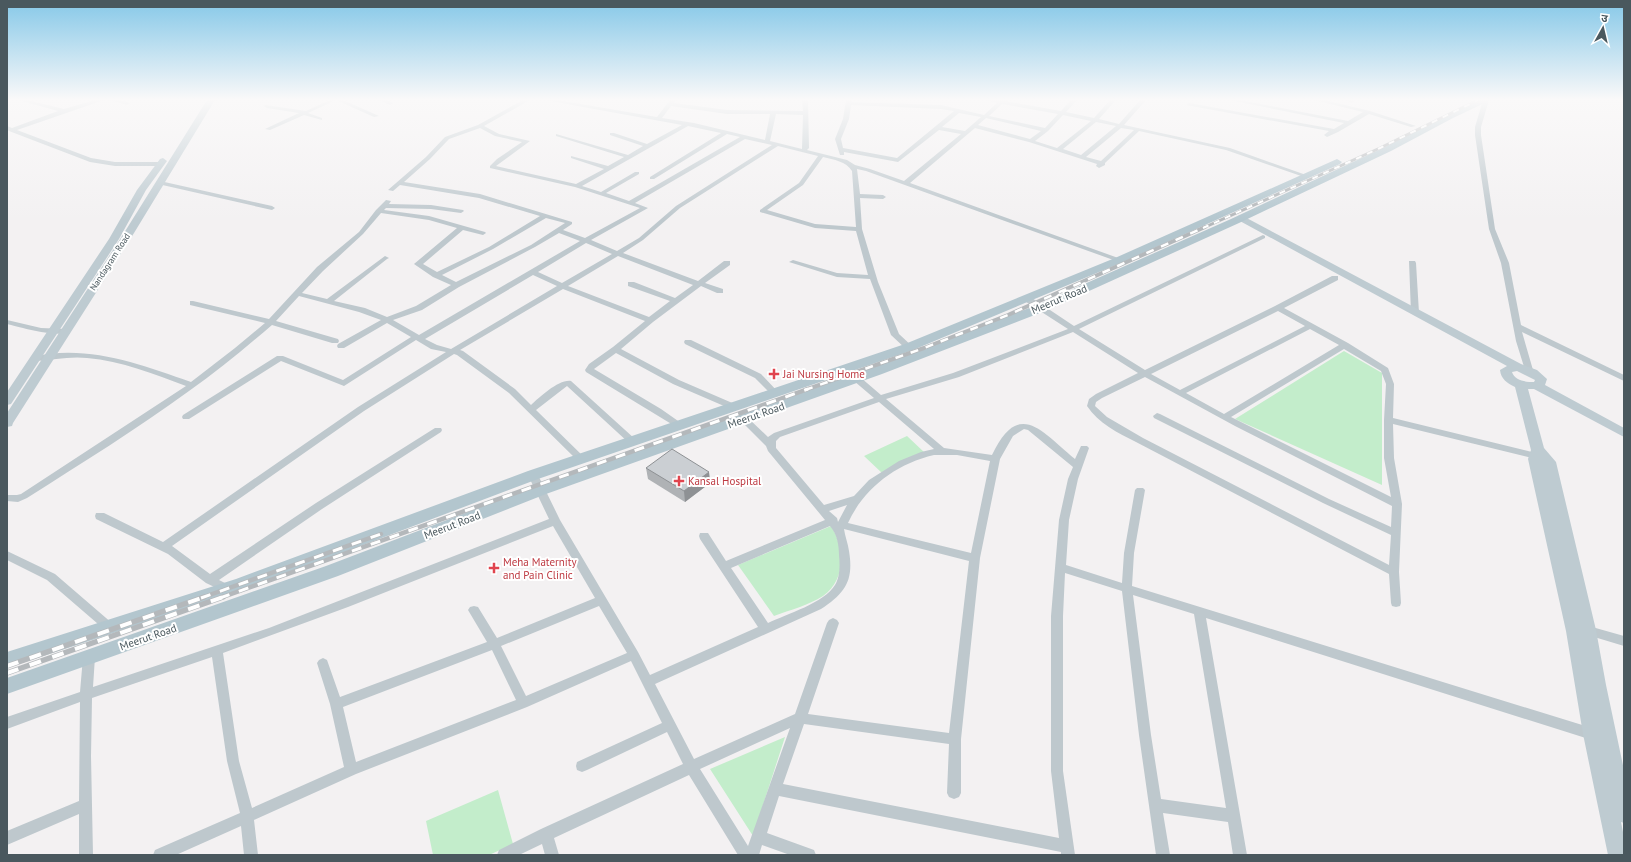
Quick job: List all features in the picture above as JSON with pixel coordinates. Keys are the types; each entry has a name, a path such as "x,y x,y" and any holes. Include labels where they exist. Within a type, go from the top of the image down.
{"main road":[{"name":"Meerut Road","path":"7,686 332,571 541,490 857,379 1041,308 1231,216 1306,176 1385,140"},
{"name":"Meerut Road","path":"7,660 238,585 390,530 533,475 909,347 1119,260 1231,216 1403,140"}],"street":[{"path":"38,140 90,160 115,164 161,164"},
{"path":"391,190 445,140"},
{"path":"186,417 280,358 344,383 418,338 645,208 577,186 492,167 499,160 527,141 523,140"},
{"path":"575,140 629,157"},
{"path":"631,140 648,146"},
{"path":"577,186 658,140"},
{"path":"652,178 713,140"},
{"path":"630,203 739,140"},
{"path":"754,140 845,161 854,167 868,170 1119,260"},
{"path":"803,151 806,148 806,140"},
{"path":"838,140 845,161"},
{"path":"840,149 898,160 923,140"},
{"path":"904,184 959,140"},
{"path":"1058,150 1070,140"},
{"path":"1083,156 1103,140"},
{"path":"1031,141 1083,156 1101,165 1126,140"},
{"path":"1186,140 1228,149 1306,176"},
{"path":"1479,140 1492,229 1505,263 1518,327 1517,369"},
{"name":"Nandagram Road","path":"7,401 129,213 142,190 161,164 181,141"},
{"name":"Nandagram Road","path":"7,423 160,183 181,141"},
{"path":"163,547 362,409 453,351 640,239 678,207 776,145"},
{"path":"822,155 801,184 762,211 815,226 858,229"},
{"path":"573,157 608,168"},
{"path":"854,167 858,229 872,277 895,335 909,347"},
{"path":"601,194 636,173"},
{"path":"160,183 272,208"},
{"path":"342,346 387,320 419,308 456,285 533,246 570,223 480,196 399,183"},
{"path":"857,196 883,197"},
{"path":"383,206 431,207 461,212"},
{"path":"383,206 483,233"},
{"path":"7,498 18,499 24,496 105,444 191,385 238,350 271,322 320,269 361,233 383,206"},
{"path":"129,213 142,211"},
{"path":"436,275 491,248 545,216"},
{"path":"1231,216 1335,278 1517,369"},
{"path":"456,285 418,264 462,227"},
{"path":"557,230 720,291"},
{"path":"1259,233 1415,313 1517,369 1624,433"},
{"path":"770,444 771,440 777,435 853,407 956,375 1072,330 1259,233"},
{"path":"329,301 385,258"},
{"path":"794,262 837,275 872,277"},
{"path":"678,425 658,411 589,370 650,320 727,263"},
{"path":"1412,263 1415,313"},
{"path":"533,272 562,286 650,320"},
{"path":"1335,278 1278,308 1099,396 1092,401 1091,406 1093,411 1148,444 1258,504 1394,572"},
{"path":"631,284 676,301"},
{"path":"298,294 362,310 387,320 434,347 460,353 506,387 531,409 581,459"},
{"path":"1026,298 1072,330 1144,373 1225,418 1397,504"},
{"path":"193,303 271,322 334,341"},
{"path":"1278,308 1345,345 1385,370 1390,384 1388,420 1389,458 1397,504 1394,572 1396,603"},
{"path":"7,322 53,331 66,331"},
{"path":"1180,393 1311,326"},
{"path":"1518,327 1624,378"},
{"path":"688,342 758,376 775,392"},
{"path":"1225,418 1345,345"},
{"path":"616,349 620,353 676,382 734,406"},
{"path":"35,359 72,354 92,356 133,365 191,385"},
{"path":"1517,369 1506,376 1520,384 1539,383 1624,424"},
{"path":"857,379 943,452"},
{"path":"531,409 562,385 568,383 632,441"},
{"path":"1520,384 1540,455 1580,629 1597,685 1620,783 1624,814"},
{"path":"1157,416 1326,501 1396,533"},
{"path":"648,681 817,606 838,589 844,573 843,541 838,525 823,510 771,449 770,444 744,419"},
{"path":"1388,420 1540,455"},
{"path":"954,793 955,739 975,558 994,459 1002,444 1011,433 1024,426 1031,428 1078,466"},
{"path":"210,580 319,506 438,430"},
{"path":"776,789 1067,851 1057,771 1057,616 1064,520 1084,448"},
{"path":"838,525 857,498 874,479 897,466 922,455 943,452 994,459"},
{"path":"533,475 555,521 634,654 691,767 746,855"},
{"path":"1140,490 1129,553 1127,588 1155,805 1163,855"},
{"path":"823,510 857,498"},
{"path":"100,516 172,551 210,580 225,588"},
{"path":"7,723 85,694 274,630 555,521"},
{"path":"724,566 838,525 975,558"},
{"path":"704,536 766,629"},
{"path":"7,555 52,577 109,627"},
{"path":"1061,568 1446,690 1592,734"},
{"path":"336,704 494,644 602,600"},
{"path":"474,610 494,644 523,703"},
{"path":"1200,611 1240,855"},
{"path":"752,855 833,623"},
{"path":"1580,629 1624,641"},
{"path":"1580,629 1592,734 1618,855"},
{"path":"217,650 233,761 247,815 251,855"},
{"path":"160,855 351,770 523,703 634,654"},
{"path":"86,855 85,694 89,657"},
{"path":"323,663 336,704 351,770"},
{"path":"504,855 546,834 800,718 955,739"},
{"path":"582,766 670,725"},
{"path":"1601,773 1620,783"},
{"path":"7,838 85,805"},
{"path":"1155,805 1233,816"},
{"path":"546,834 552,855"},
{"path":"759,837 809,855"}],"green space":[{"path":"1344,351 1382,373 1382,485 1235,419"},
{"path":"907,436 925,453 882,473 864,456"},
{"path":"831,526 839,544 841,563 836,581 831,589 823,596 806,605 774,616 738,565"},
{"path":"785,737 753,836 710,769"},
{"path":"498,790 513,844 489,855 433,855 426,821"}],"building":[{"path":"672,449 709,472 684,491 646,468"}],"railway":[{"path":"1203,228 1396,140"},
{"path":"805,390 924,348 1008,315 1205,227"},
{"path":"220,598 808,389"},
{"path":"201,598 381,534"},
{"path":"7,666 204,597"},
{"path":"7,673 223,597"}],"place":[{"name":"Jai Nursing Home","path":"774,374"},
{"name":"Kansal Hospital","path":"679,481"},
{"name":"Meha Maternity and Pain Clinic","path":"494,568"}]}
